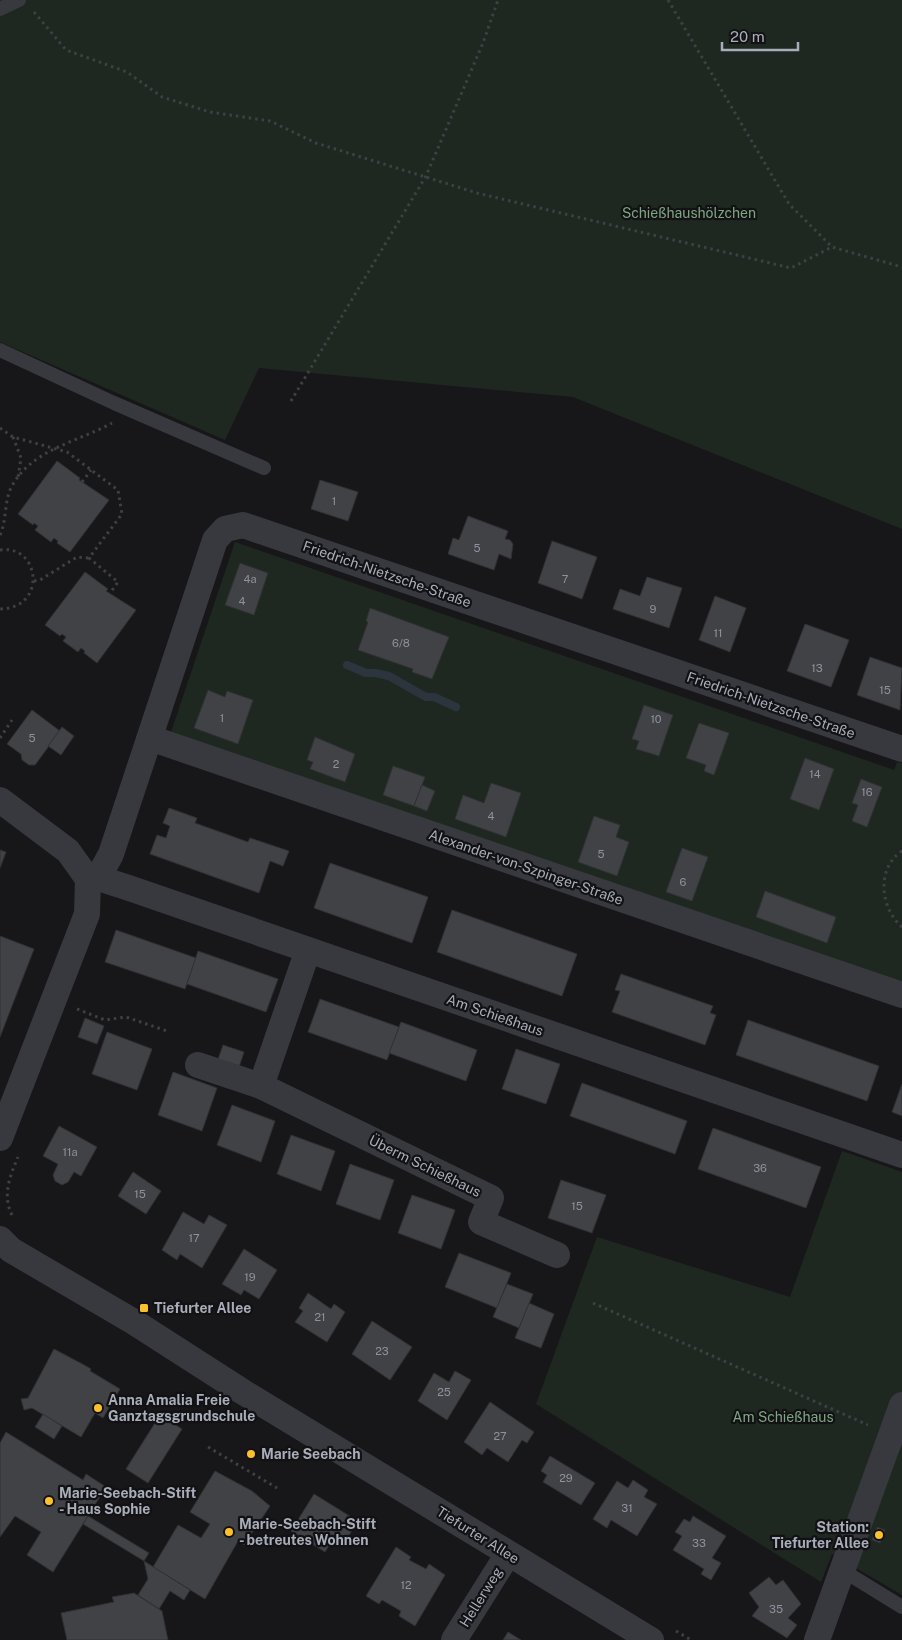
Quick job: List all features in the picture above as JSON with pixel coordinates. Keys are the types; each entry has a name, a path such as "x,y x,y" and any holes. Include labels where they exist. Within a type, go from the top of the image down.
{"street":[{"name":"Friedrich-Nietzsche-Straße","path":"93,878 111,854 215,540 225,529 243,525 902,750"},
{"name":"Alexander-von-Szpinger-Straße","path":"150,738 902,995"},
{"path":"0,800 68,851 93,878 87,914 52,1001 9,1146"},
{"name":"Am Schießhaus","path":"93,878 308,950 902,1155"},
{"path":"261,1086 308,950"},
{"name":"Überm Schießhaus","path":"198,1065 261,1086 491,1198 481,1222 557,1255"},
{"name":"Tiefurter Allee","path":"7,1229 11,1250 134,1322 508,1554 662,1635"},
{"path":"817,1640 902,1405"},
{"name":"Hellerweg","path":"454,1640 508,1554"}],"lane":[{"path":"0,9 24,4"},
{"path":"0,350 126,408 264,468"},
{"path":"842,1570 902,1607"}],"path":[{"path":"291,401 426,176 483,43 498,0"},
{"path":"668,0 789,204 832,247 902,267"},
{"path":"24,4 66,50 127,72 162,97 210,112 270,121 316,143 477,193 791,268 832,247"},
{"path":"0,535 11,487 18,478 38,458 52,449 89,436 113,422 126,408"},
{"path":"0,428 13,437 67,452 118,490 122,514 89,558"},
{"path":"13,437 21,458 18,478"},
{"path":"82,482 91,470"},
{"path":"0,550 14,551 22,556 33,572 34,581 32,591 19,606 0,609"},
{"path":"34,581 40,580 77,557 89,558 118,582 110,593"},
{"path":"0,738 12,720"},
{"path":"902,851 894,857 886,868 884,879 884,894 888,906 894,920 902,927"},
{"path":"52,1001 106,1020 126,1017 167,1031"},
{"path":"7,1229 9,1146"},
{"path":"593,1303 891,1436"},
{"path":"208,1447 277,1488"},
{"path":"662,1635 691,1640"}],"green space":[{"name":"Schießhaushölzchen","path":"0,0 902,0 902,529 573,397 259,368 225,440 0,342"},
{"path":"235,542 894,770 897,762 902,763 902,986 171,732"},
{"name":"Am Schießhaus","path":"842,1151 902,1172 902,1595 832,1554 821,1582 536,1404 597,1237 790,1297"}],"building":[{"path":"57,461 80,478 79,480 109,500 70,552 57,543 58,541 54,538 51,542 35,530 38,526 34,523 33,525 18,514"},
{"path":"320,480 358,492 348,521 311,509"},
{"path":"468,516 508,531 505,539 510,540 513,544 511,559 499,554 494,570 448,554 453,538 459,540"},
{"path":"552,541 597,557 582,599 538,583"},
{"path":"240,563 268,573 254,615 225,605"},
{"path":"85,572 108,589 106,591 136,610 97,663 84,653 85,651 81,648 78,652 63,641 66,637 62,634 60,636 45,625"},
{"path":"647,577 682,588 669,628 613,609 620,589 640,596"},
{"path":"715,596 746,608 730,652 699,640"},
{"path":"370,608 449,637 432,679 412,672 413,669 358,650 368,622 366,621"},
{"path":"805,624 849,640 831,687 787,671"},
{"path":"870,657 902,668 900,710 857,695"},
{"path":"208,690 225,697 227,691 253,700 238,744 194,728"},
{"path":"644,705 673,715 659,756 636,749 639,741 632,739"},
{"path":"32,710 60,731 35,765 29,765 22,760 21,754 7,744"},
{"path":"699,723 729,733 714,775 704,771 706,765 686,758"},
{"path":"62,727 74,736 61,755 48,746"},
{"path":"315,737 355,754 345,782 310,769 313,762 307,760"},
{"path":"805,758 834,769 819,810 790,799"},
{"path":"393,766 425,777 414,806 383,795"},
{"path":"861,779 882,787 867,827 852,821 858,805 852,803"},
{"path":"491,783 521,793 506,837 455,819 463,795 484,803"},
{"path":"422,785 435,791 427,811 414,806"},
{"path":"169,808 197,818 195,823 248,842 250,838 289,851 283,866 270,861 259,893 150,854 157,835 166,838 170,826 163,823"},
{"path":"594,816 620,825 616,837 629,842 617,876 578,862"},
{"path":"682,848 708,857 692,901 666,892"},
{"path":"0,850 6,852 0,868"},
{"path":"330,863 428,897 412,943 314,908"},
{"path":"765,891 836,917 827,943 756,917"},
{"path":"452,910 577,954 562,996 437,952"},
{"path":"116,930 196,958 185,989 105,962"},
{"path":"0,936 34,949 0,1037"},
{"path":"198,951 278,979 266,1012 187,984"},
{"path":"621,974 713,1006 710,1013 716,1015 705,1045 612,1012 620,991 615,990"},
{"path":"320,999 399,1027 387,1060 308,1032"},
{"path":"85,1018 104,1026 97,1044 78,1037"},
{"path":"748,1020 879,1066 867,1101 736,1055"},
{"path":"401,1022 477,1050 466,1081 389,1053"},
{"path":"107,1032 152,1049 137,1090 92,1074"},
{"path":"223,1045 244,1052 237,1073 216,1065"},
{"path":"516,1049 560,1064 546,1104 502,1089"},
{"path":"173,1072 217,1088 202,1131 158,1115"},
{"path":"582,1083 687,1121 675,1154 570,1116"},
{"path":"902,1084 902,1116 892,1112"},
{"path":"232,1105 275,1121 261,1162 217,1145"},
{"path":"59,1126 97,1147 81,1176 74,1172 68,1182 62,1185 55,1181 53,1175 58,1164 43,1156"},
{"path":"713,1128 821,1167 806,1208 698,1169"},
{"path":"291,1135 335,1151 321,1191 277,1174"},
{"path":"350,1164 394,1180 380,1220 336,1204"},
{"path":"133,1172 161,1191 146,1214 118,1196"},
{"path":"561,1180 606,1195 592,1233 548,1218"},
{"path":"412,1195 455,1210 441,1249 398,1233"},
{"path":"183,1212 204,1224 209,1215 227,1225 202,1268 180,1254 177,1260 162,1250"},
{"path":"244,1249 277,1270 259,1299 244,1290 241,1295 222,1284"},
{"path":"459,1253 511,1273 497,1308 445,1287"},
{"path":"507,1284 533,1294 519,1328 493,1317"},
{"path":"308,1293 331,1309 334,1304 345,1312 327,1342 295,1322 303,1311 299,1308"},
{"path":"529,1303 554,1314 541,1348 515,1338"},
{"path":"372,1321 412,1347 390,1380 352,1354"},
{"path":"54,1349 91,1369 90,1371 120,1389 103,1418 95,1413 81,1437 32,1408 24,1410 21,1399 28,1398"},
{"path":"455,1371 471,1380 447,1420 418,1401 434,1373 449,1382"},
{"path":"490,1402 534,1432 527,1443 522,1440 508,1462 487,1448 482,1455 464,1442"},
{"path":"43,1414 62,1426 54,1439 35,1427"},
{"path":"160,1415 182,1429 148,1483 126,1469"},
{"name":"Marie-Seebach-Stift - Haus Sophie","path":"6,1432 83,1480 86,1474 106,1487 53,1572 27,1555 41,1532 15,1516 0,1537 0,1443"},
{"path":"550,1456 595,1483 581,1505 543,1482 547,1475 541,1471"},
{"name":"Marie-Seebach-Stift - betreutes Wohnen","path":"215,1471 252,1491 270,1506 244,1545 238,1541 205,1599 153,1567 178,1525 201,1538 210,1524 190,1512"},
{"path":"633,1480 648,1490 644,1497 657,1504 637,1536 611,1520 607,1528 593,1519 617,1481 628,1488"},
{"path":"314,1494 348,1515 325,1552 291,1531"},
{"path":"348,1515 358,1521 346,1540 336,1534"},
{"path":"88,1516 149,1553 144,1561 83,1524"},
{"path":"693,1516 726,1536 712,1558 721,1563 711,1580 701,1574 704,1569 673,1550 682,1536 675,1532 684,1519 690,1522"},
{"name":"Station: Tiefurter Allee","path":"877,1527 885,1530 880,1543 872,1540"},
{"path":"396,1547 411,1557 409,1560 426,1569 429,1564 445,1575 415,1626 399,1616 401,1611 382,1600 379,1604 366,1596"},
{"path":"144,1561 190,1590 184,1600 170,1591 159,1609 138,1595 148,1579"},
{"path":"769,1577 776,1585 783,1580 801,1604 788,1618 797,1625 787,1638 752,1616 759,1607 749,1593"},
{"path":"134,1593 162,1611 168,1640 67,1640 61,1613 114,1602 112,1597"},
{"path":"508,1632 521,1640 503,1640"}],"waterway":[{"path":"347,665 366,673 389,676 426,697 434,697 456,707"}],"place":[{"name":"Tiefurter Allee","path":"144,1308"},
{"name":"Anna Amalia Freie Ganztagsgrundschule","path":"98,1408"},
{"name":"Marie Seebach","path":"251,1454"},
{"name":"Marie-Seebach-Stift - Haus Sophie","path":"49,1501"},
{"name":"Marie-Seebach-Stift - betreutes Wohnen","path":"229,1532"},
{"name":"Station: Tiefurter Allee","path":"879,1535"}]}
